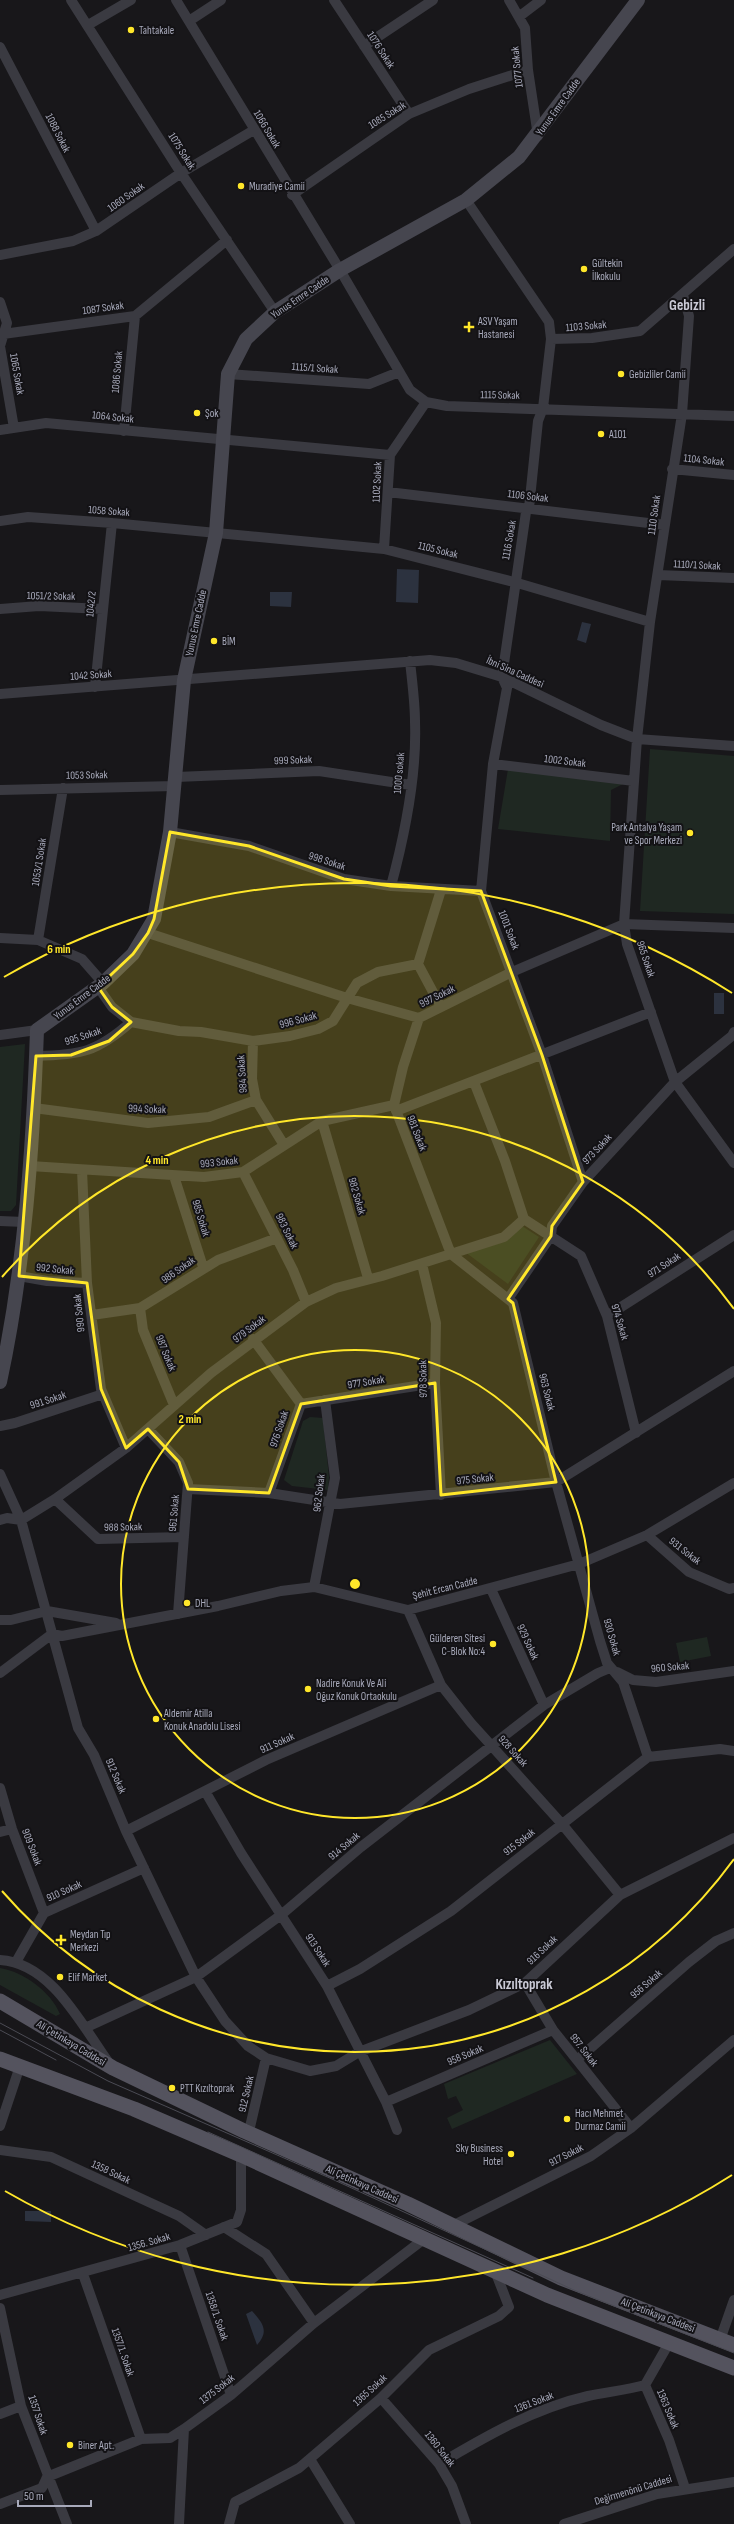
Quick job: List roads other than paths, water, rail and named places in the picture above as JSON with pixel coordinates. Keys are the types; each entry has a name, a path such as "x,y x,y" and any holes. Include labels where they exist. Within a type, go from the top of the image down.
{"main road":[{"name":"Ali Çetinkaya Caddesi","path":"0,2001 113,2068 244,2131 452,2226 561,2278 727,2342"},
{"path":"2,2060 134,2109 241,2155 547,2295 734,2368"}],"street":[{"name":"1075 Sokak","path":"71,0 182,173 275,312"},
{"path":"88,26 131,0"},
{"name":"1066 Sokak","path":"176,0 292,195 340,270"},
{"path":"189,21 221,0"},
{"name":"1076 Sokak","path":"334,0 408,114"},
{"path":"364,46 433,0"},
{"name":"1077 Sokak","path":"509,0 520,16 525,28 528,70 538,136"},
{"path":"520,16 541,0"},
{"name":"Yunus Emre Cadde","path":"37,1030 101,985 133,954 148,933 154,918 170,832 184,680 216,533 228,374 246,339 275,312 340,270 466,200 520,157 538,136 638,0"},
{"name":"1088 Sokak","path":"0,47 96,231"},
{"name":"1085 Sokak","path":"292,195 408,114 469,89 528,70"},
{"name":"1060 Sokak","path":"0,255 73,241 96,231 182,173 254,130"},
{"name":"1103 Sokak","path":"466,200 549,322 551,339 592,338 640,331 734,249"},
{"name":"1087 Sokak","path":"3,334 134,316 227,240"},
{"name":"1115 Sokak","path":"340,270 410,390 426,402 447,406 543,408 734,416"},
{"name":"1110 Sokak","path":"637,739 650,622 658,575 672,469 682,414 689,316 683,294"},
{"name":"1065 Sokak","path":"0,302 7,323 0,346 14,428"},
{"name":"1086 Sokak","path":"124,431 134,316"},
{"name":"1116 Sokak","path":"502,677 514,582 526,512 529,508 538,421 543,408 551,339"},
{"name":"1115/1 Sokak","path":"228,374 369,384 399,372"},
{"name":"1102 Sokak","path":"384,549 390,455 426,402"},
{"name":"1064 Sokak","path":"0,430 46,423 223,439"},
{"path":"223,439 390,455"},
{"name":"1104 Sokak","path":"672,469 734,475"},
{"name":"1106 Sokak","path":"388,492 664,525"},
{"name":"1058 Sokak","path":"0,521 28,517 216,533"},
{"name":"1042/2","path":"95,687 112,523"},
{"name":"1105 Sokak","path":"216,533 384,549 514,582 650,622"},
{"name":"1110/1 Sokak","path":"658,575 734,578"},
{"name":"1051/2 Sokak","path":"0,609 39,606 103,609"},
{"name":"İbni Sina Caddesi","path":"184,680 410,661 430,660 456,663 502,677 601,725 637,739 734,746"},
{"name":"1000 sokak","path":"391,886 403,839 411,785 415,723 410,661"},
{"name":"1001 Sokak","path":"502,677 507,688 493,764 481,891 542,1055 583,1182"},
{"name":"1042 Sokak","path":"0,694 184,680"},
{"name":"965 Sokak","path":"637,739 624,924 627,944 675,1082 734,1163"},
{"name":"1002 Sokak","path":"493,764 634,781"},
{"name":"999 Sokak","path":"175,782 319,771 411,785"},
{"name":"1053 Sokak","path":"0,790 175,782"},
{"name":"1053/1 Sokak","path":"38,940 63,788"},
{"name":"998 Sokak","path":"170,832 249,846 344,879 391,886 441,890 481,891"},
{"path":"441,890 418,964 441,1007"},
{"name":"997 Sokak","path":"148,933 347,998 419,1018 512,972 624,924 734,928"},
{"path":"0,938 38,940"},
{"name":"996 Sokak","path":"38,940 82,959 101,985 112,1007 131,1022 179,1031 201,1032 253,1041 290,1036 318,1029 333,1021 357,983 378,972 418,964"},
{"name":"993 Sokak","path":"30,1166 204,1178 243,1172 259,1164 284,1145 322,1121 395,1108 474,1082 651,1012"},
{"name":"981 Sokak","path":"419,1018 403,1067 395,1108 450,1254"},
{"name":"995 Sokak","path":"36,1056 71,1055 109,1041 131,1022"},
{"path":"0,1035 37,1030 30,1166 19,1276 0,1382"},
{"name":"973 Sokak","path":"508,1299 551,1236 552,1226 583,1182 675,1082 733,1034"},
{"name":"984 Sokak","path":"253,1041 252,1079 256,1100 284,1145"},
{"path":"474,1082 505,1161 524,1219"},
{"name":"994 Sokak","path":"34,1108 148,1123 209,1117 256,1100"},
{"name":"982 Sokak","path":"322,1121 368,1278"},
{"name":"990 Sokak","path":"82,1170 92,1328 103,1394 126,1448"},
{"name":"983 Sokak","path":"243,1172 277,1238 306,1302"},
{"name":"985 Sokak","path":"174,1176 203,1267"},
{"name":"974 Sokak","path":"524,1219 581,1256 607,1316 636,1433"},
{"name":"979 Sokak","path":"21,1520 55,1499 126,1448 174,1405 254,1339 306,1302 336,1288 422,1264 504,1237 524,1219"},
{"path":"0,1221 24,1222"},
{"name":"971 Sokak","path":"607,1316 734,1234"},
{"name":"986 Sokak","path":"92,1315 140,1308 169,1292 203,1267 277,1238"},
{"name":"963 Sokak","path":"450,1254 513,1303 556,1482 579,1564"},
{"name":"978 Sokak","path":"422,1264 436,1323 435,1383 441,1495"},
{"name":"992 Sokak","path":"19,1276 47,1281 88,1283"},
{"name":"987 Sokak","path":"140,1308 143,1330 174,1405"},
{"name":"976 Sokak","path":"254,1339 301,1404 269,1493"},
{"name":"975 Sokak","path":"188,1489 269,1493 331,1503 441,1495 556,1482 734,1371"},
{"name":"977 Sokak","path":"301,1404 435,1383"},
{"name":"991 Sokak","path":"0,1426 15,1423 103,1394"},
{"name":"962 Sokak","path":"314,1587 335,1478 325,1400"},
{"name":"961 Sokak","path":"148,1429 179,1462 188,1489 178,1614"},
{"name":"912 Sokak","path":"0,1474 21,1520 78,1728 94,1755 126,1831 196,1977 225,2021 248,2046 266,2058 285,2065"},
{"name":"Şehit Ercan Cadde","path":"52,1634 62,1636 178,1614 281,1591 314,1587 408,1610 491,1589 579,1564 647,1535 734,1483"},
{"name":"988 Sokak","path":"55,1499 98,1539 184,1537"},
{"path":"0,1520 7,1518 21,1520"},
{"name":"931 Sokak","path":"647,1535 689,1572 729,1588 734,1588"},
{"name":"930 Sokak","path":"579,1564 607,1663 623,1682 648,1757"},
{"name":"929 Sokak","path":"491,1589 544,1705"},
{"name":"928 Sokak","path":"408,1610 441,1685 562,1824 620,1895"},
{"name":"Şehit Ercan Cadde","path":"0,1620 11,1620 47,1611 122,1624"},
{"path":"0,1673 52,1634"},
{"name":"960 Sokak","path":"610,1668 633,1680 656,1682 734,1671"},
{"name":"914 Sokak","path":"85,2028 196,1977 281,1915 361,1847 544,1705 598,1673 610,1668"},
{"name":"911 Sokak","path":"126,1831 266,1760 441,1685"},
{"path":"648,1757 720,1748 734,1751"},
{"name":"915 Sokak","path":"327,1986 360,1969 451,1911 648,1757"},
{"name":"909 Sokak","path":"0,1788 12,1830 44,1913"},
{"name":"913 Sokak","path":"205,1791 281,1915 327,1986 359,2052 386,2102 396,2130"},
{"path":"0,1832 12,1830"},
{"name":"916 Sokak","path":"285,2065 310,2071 336,2066 359,2052 469,2010 525,1983 620,1895 734,1838"},
{"name":"910 Sokak","path":"16,1962 44,1913 144,1868"},
{"name":"956 Sokak","path":"577,2060 689,1962 716,1941 734,1933"},
{"path":"0,1960 16,1962 50,1985 85,2028 113,2068"},
{"name":"957. Sokak","path":"525,1983 553,2030 630,2128"},
{"name":"958 Sokak","path":"386,2102 553,2030"},
{"name":"917 Sokak","path":"452,2226 591,2156 630,2128 734,2040"},
{"name":"912 Sokak","path":"244,2131 250,2127 266,2058"},
{"path":"0,2126 20,2066"},
{"name":"1358 Sokak","path":"0,2150 52,2157 179,2216 206,2235"},
{"name":"1356. Sokak","path":"0,2295 83,2274 180,2245 237,2222 241,2210 241,2155"},
{"path":"224,2227 266,2254 314,2323"},
{"name":"1375 Sokak","path":"0,2504 42,2488 47,2477 141,2439 170,2438 231,2395 314,2323 424,2239"},
{"name":"1358/1. Sokak","path":"180,2245 231,2395"},
{"name":"1365 Sokak","path":"230,2524 235,2502 299,2468 381,2398 429,2350 499,2316 508,2307 495,2270"},
{"name":"1357/1. Sokak","path":"83,2274 141,2439"},
{"path":"727,2342 734,2300"},
{"name":"1357 Sokak","path":"0,2308 21,2406 47,2477 67,2524"},
{"name":"1363 Sokak","path":"669,2343 645,2385 669,2440 685,2488"},
{"name":"1361 Sokak","path":"439,2464 490,2433 549,2408 588,2396 645,2385"},
{"name":"1360 Sokak","path":"381,2398 439,2464 452,2486 466,2524"},
{"path":"0,2414 21,2406"},
{"path":"179,2524 184,2429"},
{"path":"310,2459 350,2524"},
{"name":"Değirmenönü Caddesi","path":"564,2524 657,2494 685,2488 734,2482"}],"water":[{"path":"397,569 419,570 418,603 396,602"},
{"path":"270,592 292,592 291,607 270,606"},
{"path":"582,622 591,624 586,643 577,640"},
{"path":"714,993 724,993 724,1014 714,1014"},
{"path":"25,2211 51,2211 51,2222 25,2221"},
{"path":"252,2311 259,2319 264,2331 261,2340 257,2345 246,2314"}],"tram line":[{"path":"0,2023 108,2081 332,2179 576,2291 734,2353"},
{"path":"0,2030 56,2060"},
{"path":"208,2132 533,2278"}],"place":[{"name":"Tahtakale","path":"131,30"},
{"name":"Muradiye Camii","path":"241,186"},
{"name":"Gültekin İlkokulu","path":"584,269"},
{"name":"ASV Yaşam Hastanesi","path":"469,327"},
{"name":"Gebizliler Camii","path":"621,374"},
{"name":"Şok","path":"197,413"},
{"name":"A101","path":"601,434"},
{"name":"BİM","path":"214,641"},
{"name":"Park Antalya Yaşam ve Spor Merkezi","path":"690,833"},
{"name":"DHL","path":"187,1603"},
{"name":"Gülderen Sitesi C-Blok No:4","path":"493,1644"},
{"name":"Nadire Konuk Ve Ali Oğuz Konuk Ortaokulu","path":"308,1689"},
{"name":"Aldemir Atilla Konuk Anadolu Lisesi","path":"156,1719"},
{"name":"Meydan Tıp Merkezi","path":"61,1940"},
{"name":"Elif Market","path":"60,1977"},
{"name":"PTT Kızıltoprak","path":"172,2088"},
{"name":"Hacı Mehmet Durmaz Camii","path":"567,2119"},
{"name":"Sky Business Hotel","path":"511,2154"},
{"name":"Biner Apt.","path":"70,2445"}],"district":[{"name":"Gebizli","path":"687,305"},
{"name":"Kızıltoprak","path":"524,1984"}]}
